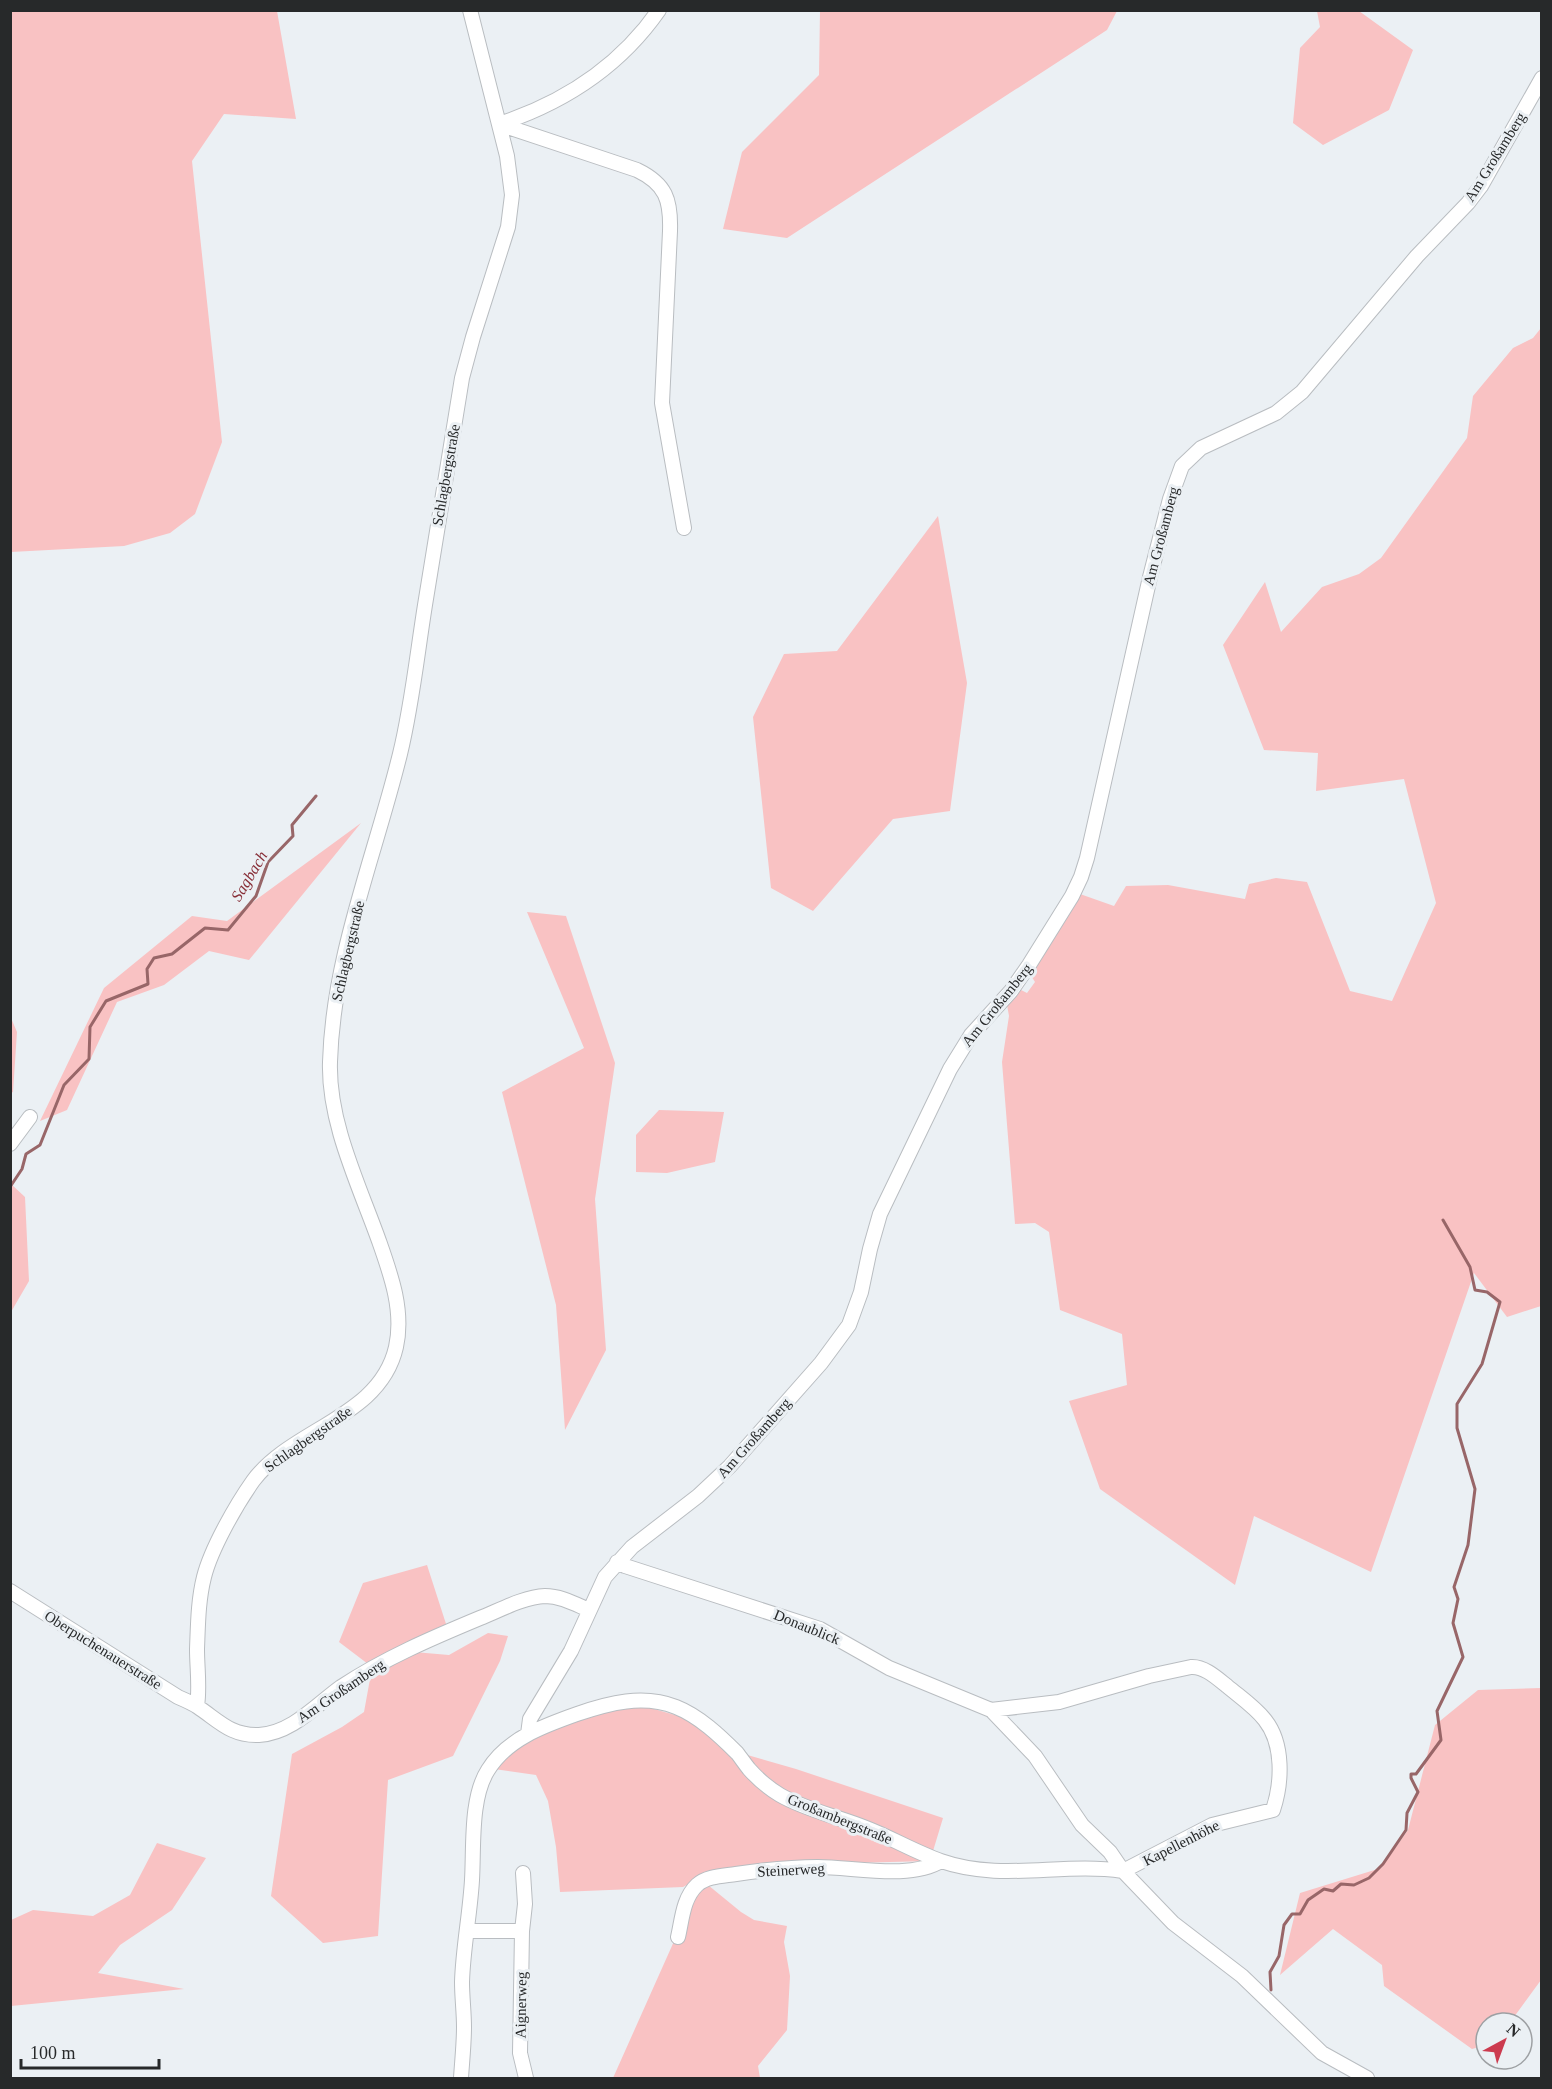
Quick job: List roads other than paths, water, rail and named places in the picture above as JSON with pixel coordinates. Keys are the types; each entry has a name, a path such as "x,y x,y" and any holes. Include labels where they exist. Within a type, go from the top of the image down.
{"street":[{"name":"Schlagbergstraße","path":"197,1706 199,1620 204,1576 214,1551 237,1508 253,1481 269,1463 369,1395 386,1373 397,1343 399,1319 392,1282 333,1107 329,1076 330,1045 351,926 384,816 405,729 462,378 508,227 511,210 511,181 470,10"},
{"path":"499,124 538,109 604,69 628,49 659,10"},
{"name":"Am Großamberg","path":"528,1734 530,1719 571,1651 605,1577 637,1543 698,1496 730,1466 821,1363 849,1325 861,1292 880,1214 950,1069 970,1035 1020,979 1063,911 1081,877 1150,577 1170,499 1182,466 1194,453 1276,413 1302,392 1417,256 1468,203 1481,186 1542,78"},
{"path":"499,124 637,170 656,182 665,193 669,207 670,231 662,404 684,528"},
{"path":"10,1144 30,1117"},
{"name":"Donaublick","path":"617,1562 820,1629 895,1671 990,1710"},
{"name":"Oberpuchenauerstraße","path":"10,1591 178,1697 197,1706"},
{"name":"Am Großamberg","path":"197,1706 224,1727 240,1733 259,1735 278,1731 298,1720 372,1667 492,1613 542,1596 557,1597 588,1610"},
{"name":"Kapellenhöhe","path":"990,1710 1059,1702 1149,1676 1196,1667 1223,1684 1266,1722 1276,1743 1280,1768 1274,1810 1212,1825 1123,1871"},
{"name":"Großambergstraße","path":"461,2079 464,2027 462,1983 475,1818 483,1778 488,1768 505,1749 518,1739 584,1712 621,1701 658,1702 676,1707 715,1732 751,1772 780,1795 870,1829 941,1861 981,1871 1076,1869 1123,1871"},
{"path":"990,1710 1035,1756 1082,1825 1110,1851 1123,1871 1173,1923 1242,1976 1322,2053 1367,2079"},
{"name":"Steinerweg","path":"678,1937 689,1895 698,1884 711,1878 763,1870 818,1867 910,1870 934,1866 941,1861"},
{"name":"Aignerweg","path":"523,1873 525,1904 522,1931 520,2053 526,2079"},
{"path":"467,1931 522,1931"}],"waterway":[{"name":"Sagbach","path":"10,1187 22,1169 26,1154 40,1145 64,1085 89,1059 90,1027 106,1001 148,984 147,969 154,958 172,954 205,928 228,930 256,896 268,862 293,836 292,825 316,796"},
{"path":"1271,1990 1270,1972 1279,1956 1284,1925 1292,1914 1300,1914 1308,1900 1324,1889 1333,1891 1341,1884 1354,1885 1369,1878 1383,1864 1406,1830 1407,1813 1418,1792 1411,1774 1416,1774 1441,1740 1437,1711 1463,1657 1453,1623 1458,1599 1454,1587 1468,1545 1475,1489 1457,1428 1457,1404 1482,1364 1500,1302 1487,1292 1475,1290 1470,1267 1443,1220"}]}
